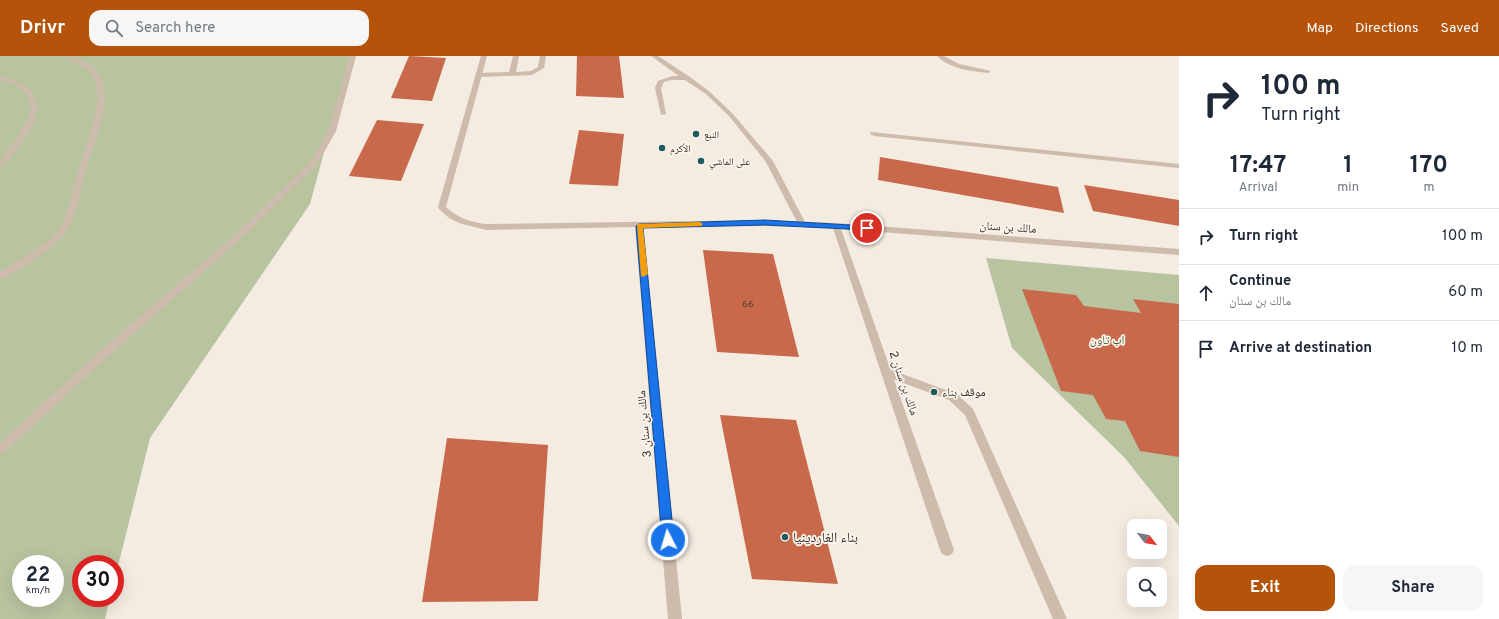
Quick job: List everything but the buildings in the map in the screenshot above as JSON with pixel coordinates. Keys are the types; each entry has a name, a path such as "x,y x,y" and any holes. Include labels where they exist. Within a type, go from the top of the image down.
{"street":[{"path":"0,276 45,247 68,224 82,171 98,126 101,101 98,77 93,70 67,56"},
{"path":"0,450 108,350 240,235 315,161 332,131 353,56"},
{"path":"484,56 478,75 537,72 541,68 543,56"},
{"path":"512,74 516,56"},
{"path":"654,56 708,93 731,115 769,161 802,224"},
{"path":"940,56 949,63 988,71"},
{"name":"مالك بن سنان","path":"478,75 442,207 452,217 465,224 486,227 765,223 802,224 1179,252"},
{"path":"0,78 9,80 29,90 34,99 35,111 15,147 0,165"},
{"path":"663,114 658,88 661,81 672,78 688,78"},
{"path":"874,134 1179,166"},
{"name":"مالك بن سنان 3","path":"639,226 675,619"},
{"name":"مالك بن سنان 2","path":"836,226 947,550"},
{"path":"886,372 953,397 969,412 1060,619"}],"green space":[{"path":"0,56 350,56 310,204 150,438 121,555 72,555 72,607 108,607 105,619 0,619"},
{"name":"اب تاون","path":"986,258 1179,275 1179,526 1124,457 1012,348"}],"slow traffic":[{"path":"643,274 639,226 699,224"}],"place":[{"name":"النبع","path":"696,134"},
{"name":"الأكرم","path":"662,148"},
{"name":"على الماشي","path":"701,161"},
{"name":"موقف بناء","path":"934,392"},
{"name":"بناء الغاردينيا","path":"785,537"}],"route":[{"path":"668,540 639,226 765,223 867,228"}]}
